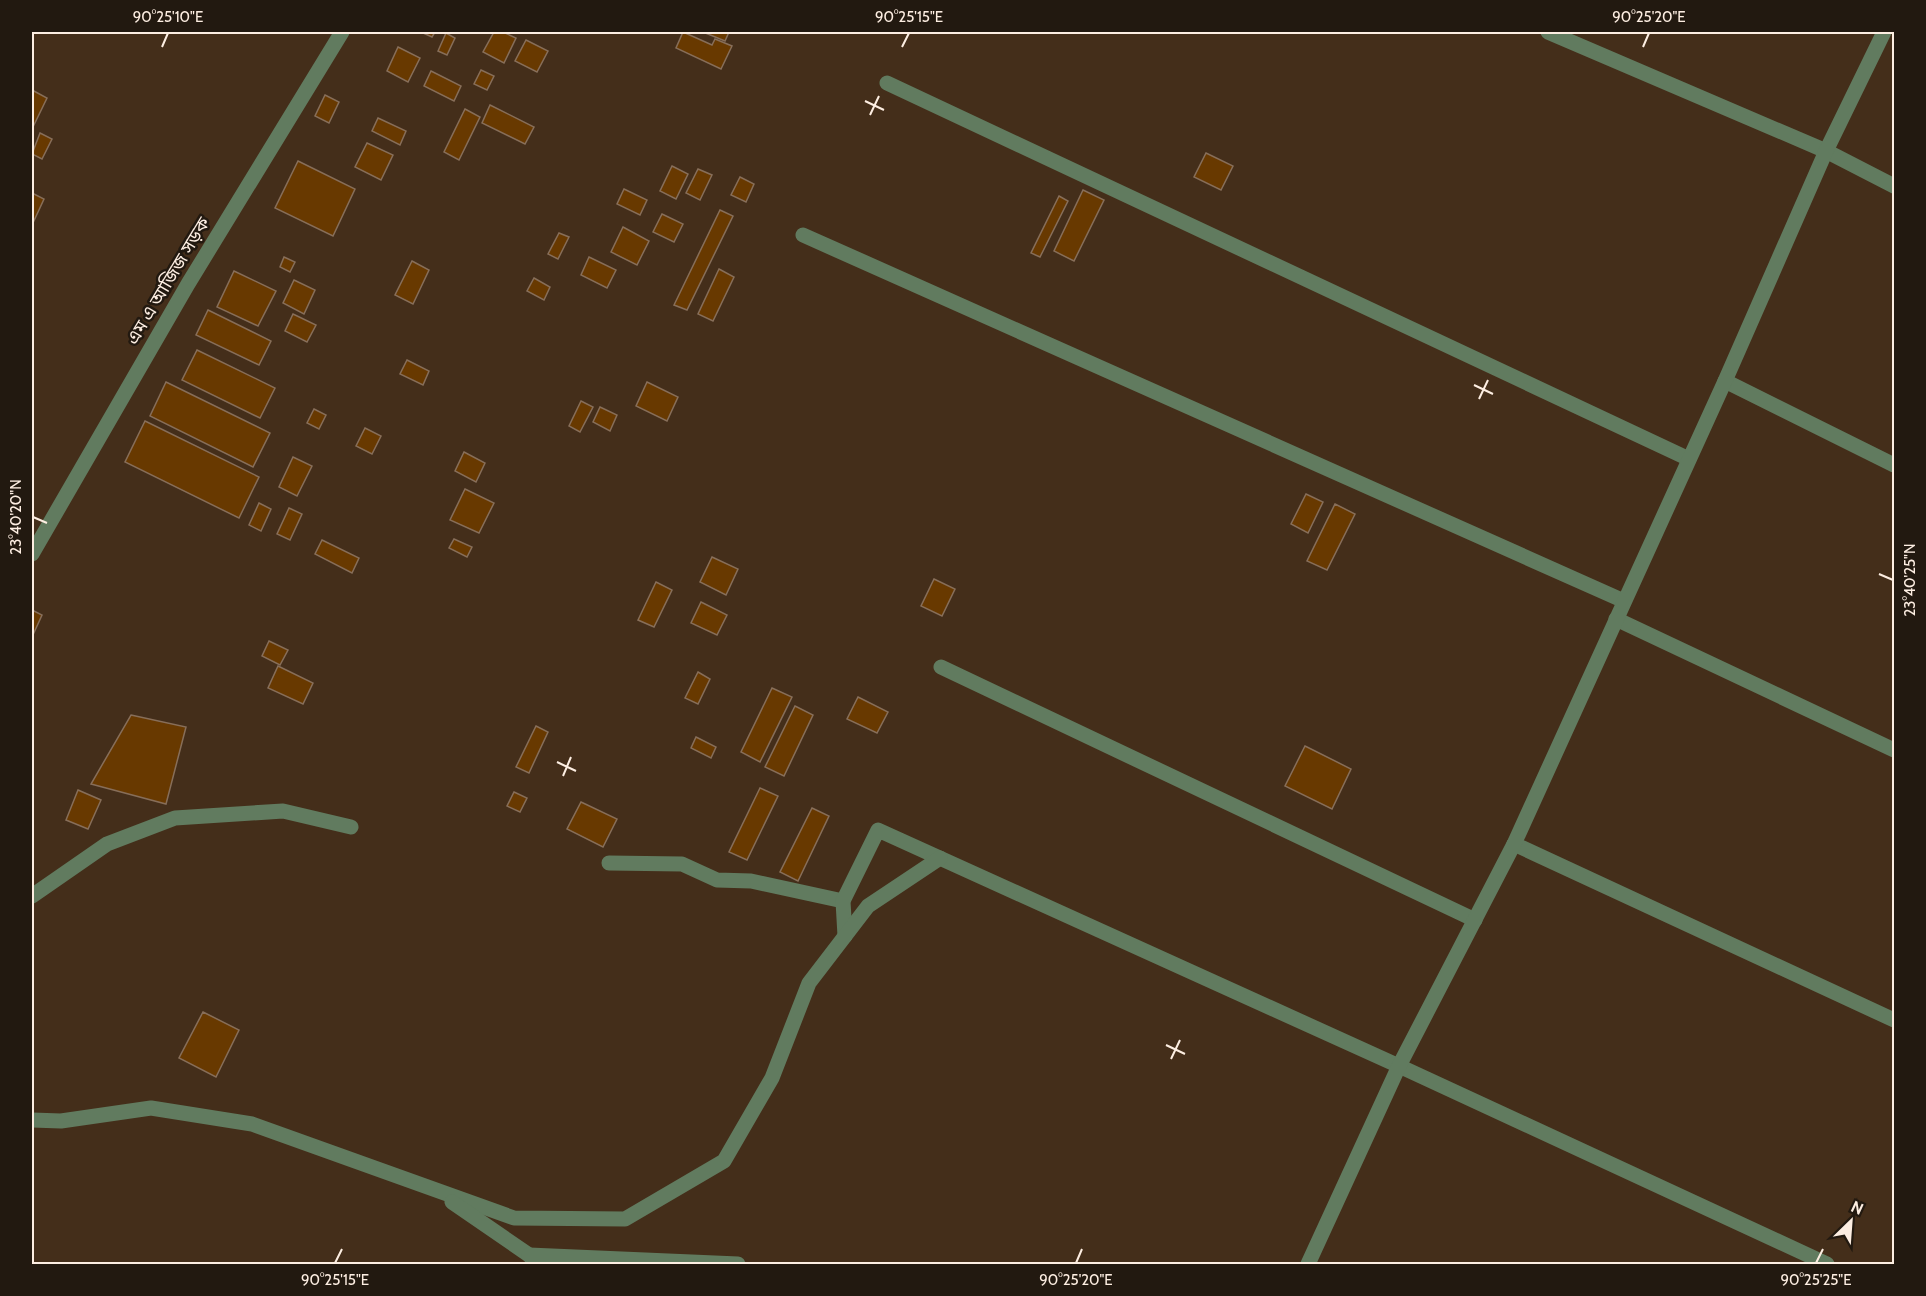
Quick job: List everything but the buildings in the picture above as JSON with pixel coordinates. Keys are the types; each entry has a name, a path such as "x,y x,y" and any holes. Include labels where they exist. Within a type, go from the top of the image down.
{"street":[{"name":"এম এ আজিজ সড়ক","path":"32,554 182,294 342,32"},
{"path":"1548,32 1826,151 1894,186"},
{"path":"1308,1264 1399,1066 1514,844 1725,381 1826,151 1884,32"},
{"path":"887,83 1689,459"},
{"path":"803,235 1624,601"},
{"path":"1725,381 1894,465"},
{"path":"1616,619 1894,750"},
{"path":"941,667 1475,920"},
{"path":"32,896 107,844 175,818 283,812 351,827"},
{"path":"845,936 843,902 878,830 1399,1066 1827,1264"},
{"path":"1514,844 1894,1020"},
{"path":"32,1120 61,1121 151,1108 252,1124 514,1218 625,1219 724,1161 772,1078 809,983 868,906 940,858"},
{"path":"609,863 682,864 717,880 751,881 843,902"},
{"path":"435,1190 533,1260 738,1264"}]}
